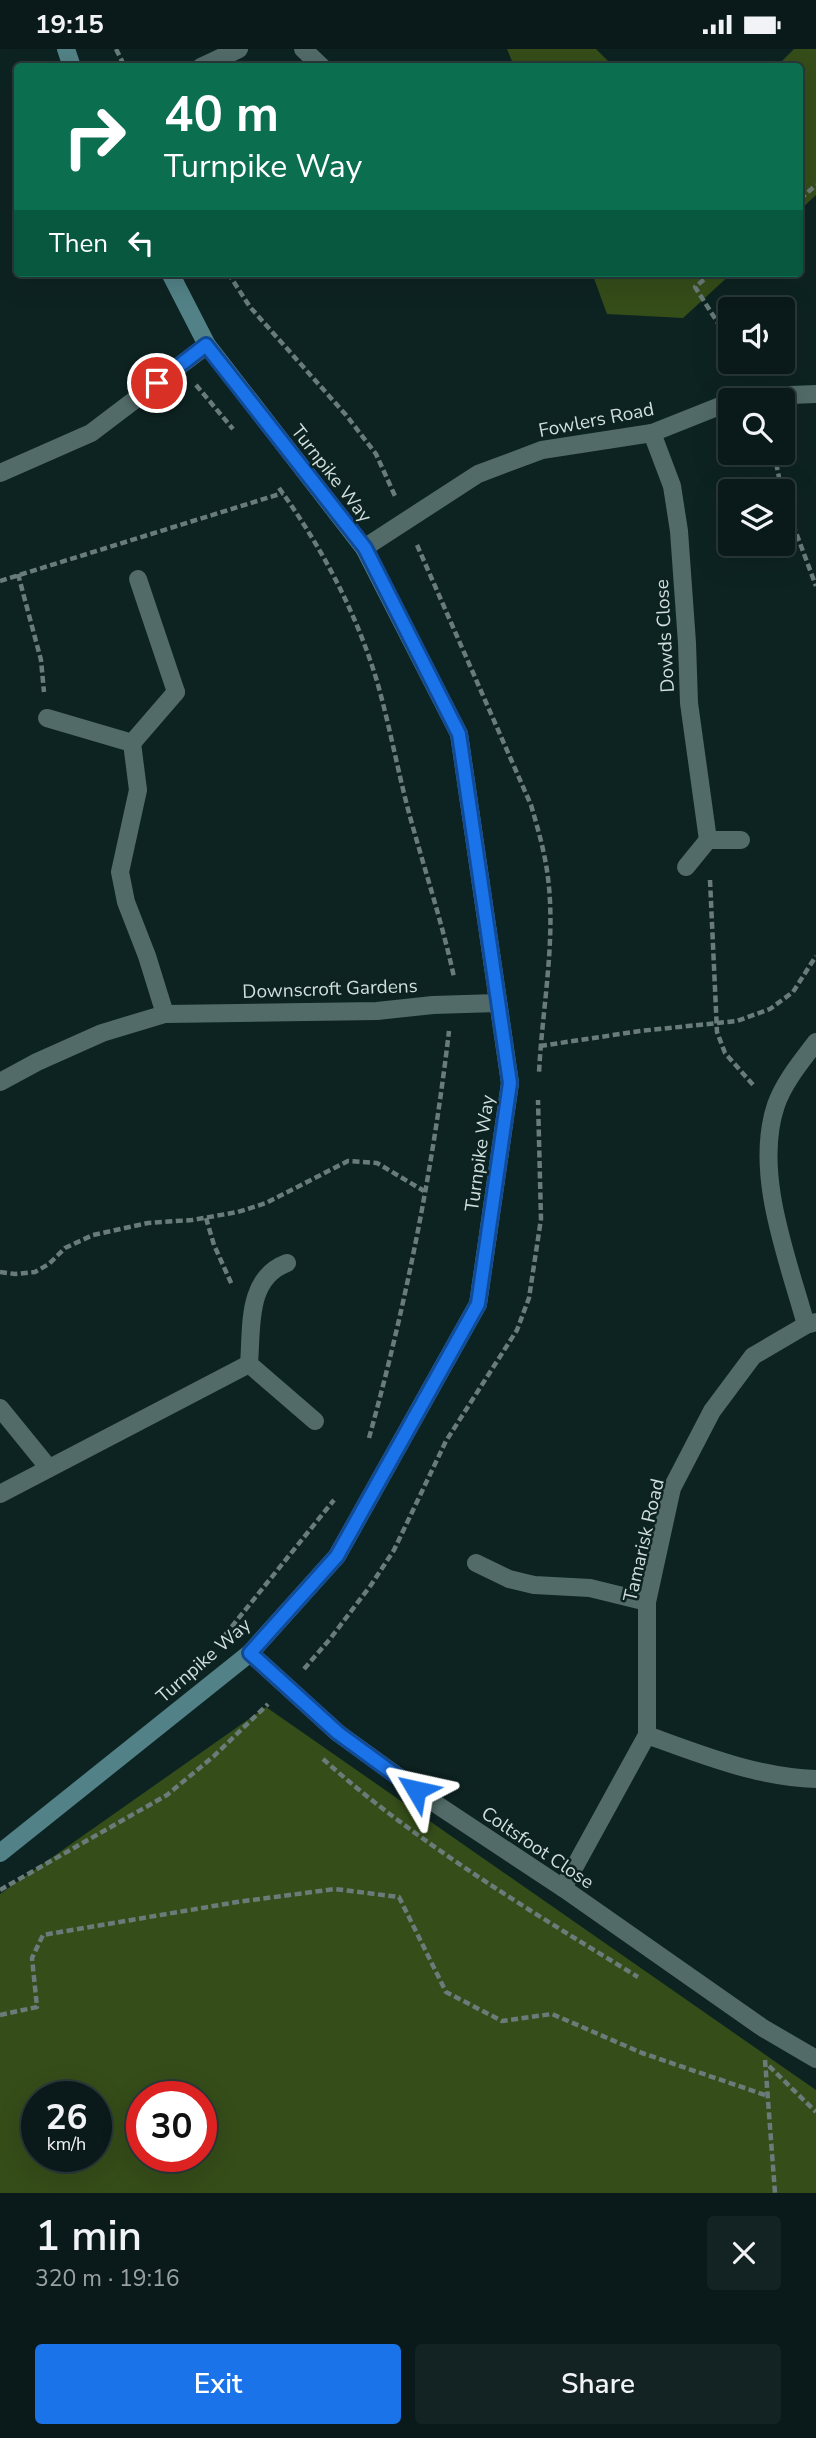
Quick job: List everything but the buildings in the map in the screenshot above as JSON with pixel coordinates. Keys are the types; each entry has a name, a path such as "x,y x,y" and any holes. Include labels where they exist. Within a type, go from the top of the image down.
{"street":[{"path":"209,63 239,49"},
{"path":"303,49 318,63"},
{"name":"Turnpike Way","path":"0,1853 250,1653 337,1556 478,1304 510,1083 459,734 365,548 206,345 172,277"},
{"path":"0,473 91,433 206,345"},
{"name":"Fowlers Road","path":"795,395 816,394"},
{"name":"Fowlers Road","path":"365,548 478,474 542,450 652,433 718,407"},
{"name":"Dowds Close","path":"652,433 672,486 679,531 689,703 708,840"},
{"path":"138,579 176,692 132,743 138,790 120,872 126,902 165,1014"},
{"path":"47,718 132,743"},
{"path":"685,867 708,840 741,840"},
{"name":"Downscroft Gardens","path":"0,1082 102,1033 165,1014 377,1011 497,1003"},
{"path":"811,1324 771,1196 769,1100 816,1042"},
{"path":"248,1364 254,1297 276,1267 287,1263"},
{"name":"Tamarisk Road","path":"563,1888 647,1735 647,1602 672,1488 712,1411 753,1356 811,1324"},
{"path":"248,1364 315,1421"},
{"path":"0,1494 248,1364"},
{"path":"0,1408 48,1467"},
{"path":"476,1563 509,1579 534,1585 590,1588 647,1602"},
{"name":"Coltsfoot Close","path":"250,1653 348,1741 763,2028 816,2059"},
{"path":"647,1735 727,1764 800,1779 816,1779"}],"path":[{"path":"231,277 250,307 346,415 376,454 525,792 541,842 548,879 550,921 538,1082"},
{"path":"707,277 695,287 718,323"},
{"path":"179,366 234,430"},
{"path":"275,482 338,584 376,678 408,811 441,922 454,977 440,1104 405,1295 368,1442"},
{"path":"0,581 283,493"},
{"path":"795,529 816,586"},
{"path":"18,574 41,660 44,699"},
{"path":"708,840 715,1023 725,1053 769,1100"},
{"path":"540,1046 737,1021 770,1009 793,992 816,956"},
{"path":"0,1890 167,1795 214,1756 288,1687 330,1639 371,1585 394,1550 446,1441 517,1330 529,1297 541,1219 538,1094"},
{"path":"0,1272 35,1272 49,1264 65,1248 93,1235 148,1223 206,1218 267,1203 348,1161 377,1163 424,1191"},
{"path":"206,1218 214,1245 235,1293"},
{"path":"224,1636 336,1497"},
{"path":"265,1707 275,1716"},
{"path":"313,1751 360,1792 415,1834 562,1931 639,1978"},
{"path":"0,2015 37,2007 32,1958 43,1935 237,1902 335,1889 399,1897 446,1992 502,2021 552,2014 642,2053 768,2096"},
{"path":"763,2028 775,2193"},
{"path":"759,2056 816,2112"}],"green space":[{"path":"507,49 596,49 610,63 513,63"},
{"path":"794,49 816,49 816,195 803,207 803,63 780,63"},
{"path":"593,277 728,277 683,318 607,314"},
{"path":"266,1707 816,2090 816,2193 0,2193 0,1894"}],"route":[{"path":"157,383 206,345 365,548 459,734 510,1083 478,1304 337,1556 250,1653 338,1733 416,1790"}]}
